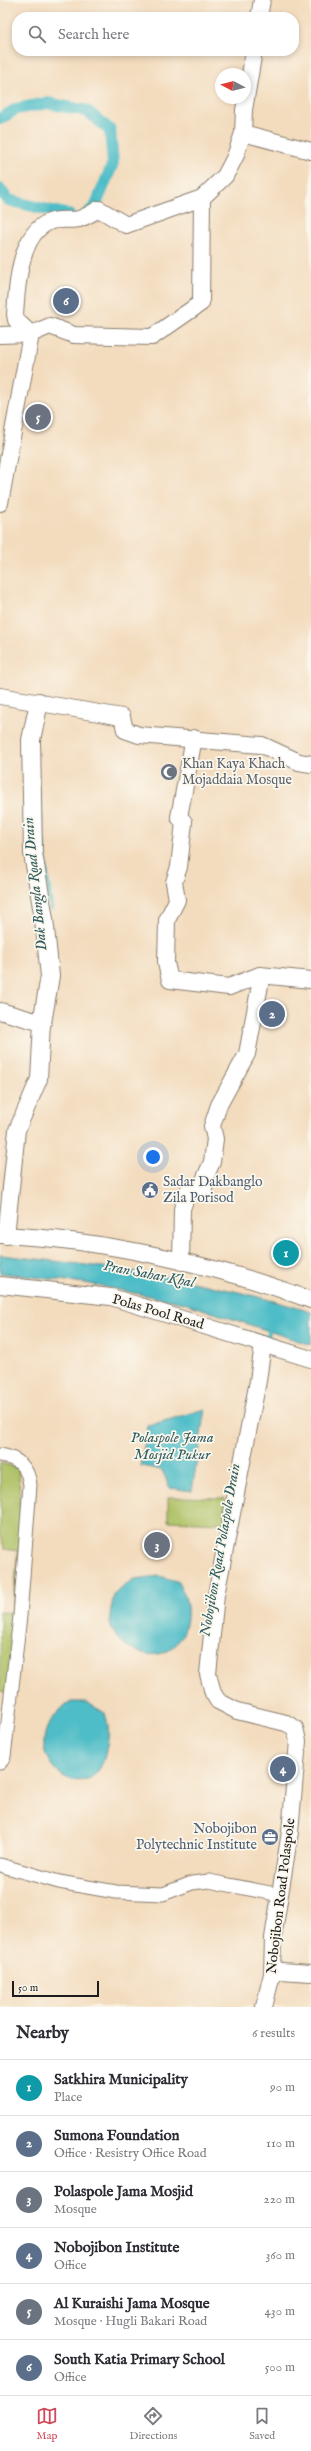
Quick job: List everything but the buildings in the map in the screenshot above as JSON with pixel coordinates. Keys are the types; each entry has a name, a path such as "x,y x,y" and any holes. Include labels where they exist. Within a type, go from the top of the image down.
{"main road":[{"path":"39,702 31,740 33,853 44,919 50,976 42,1023"}],"street":[{"path":"260,12 262,0"},
{"path":"31,334 16,320 15,314 19,272 25,248 32,237 48,222 80,218 101,209 126,224 202,198 225,176 236,157 242,133 244,110 253,56"},
{"path":"242,133 311,151"},
{"path":"0,335 31,334 50,326 74,335 152,337 201,303 202,198"},
{"path":"0,503 31,334"},
{"path":"0,696 122,717 125,730 139,735 194,738 229,744 262,745 299,762 311,764"},
{"path":"194,738 184,796 179,811 179,817 184,822 179,867 174,882 177,900 167,920 168,974 170,980 229,987 260,975 311,980"},
{"path":"181,1262 182,1209 188,1190 204,1191 204,1180 212,1162 215,1139 212,1126 219,1105 247,1054 260,985 260,975"},
{"path":"0,1011 42,1023 42,1050 39,1079 17,1130 3,1236 119,1250 181,1262 247,1278 311,1300"},
{"name":"Polas Pool Road","path":"0,1285 111,1297 311,1359"},
{"name":"Nobojibon Road Polaspole","path":"263,1344 258,1381 216,1595 208,1674 213,1693 218,1701 237,1711 286,1723 295,1728 298,1741 290,1832 273,1938 272,1974 264,2007"},
{"path":"0,1455 22,1463 27,1469 30,1485 20,1616 4,1757 0,1763"},
{"path":"0,1865 59,1882 116,1892 163,1894 192,1883 209,1881 280,1895"},
{"path":"272,1974 281,1972 311,1973"}],"green space":[{"path":"0,1463 19,1468 21,1548 9,1693 0,1691 0,1611 12,1614 18,1551 4,1549 0,1531"},
{"path":"168,1497 225,1498 225,1523 168,1521"}],"water":[{"path":"0,1255 118,1269 235,1291 273,1301 311,1312 311,1345 184,1303 85,1283 0,1273"},
{"name":"Polaspole Jama Mosjid Pukur","path":"205,1409 192,1491 170,1488 162,1470 141,1466 147,1426"},
{"path":"159,1576 177,1581 184,1593 187,1617 183,1633 174,1647 159,1654 152,1655 136,1651 121,1641 112,1628 110,1615 114,1594 134,1579"},
{"path":"71,1702 86,1702 105,1713 108,1724 108,1739 105,1755 96,1773 83,1780 68,1779 55,1770 46,1756 44,1738 51,1720"}],"waterway":[{"path":"0,119 16,109 47,103 87,111 110,130 113,163 95,207 88,213"},
{"path":"0,189 8,200 69,215"},
{"name":"Dak Bangla Road Drain","path":"41,818 51,909"},
{"name":"Nobojibon Road Polaspole Drain","path":"267,1340 269,1330"}],"place":[{"name":"South Katia Primary School","path":"66,301"},
{"name":"Al Kuraishi Jama Mosque","path":"38,417"},
{"name":"Khan Kaya Khach Mojaddaia Mosque","path":"169,772"},
{"name":"Sumona Foundation","path":"272,1014"},
{"name":"Sadar Dakbanglo Zila Porisod","path":"150,1190"},
{"name":"Satkhira Municipality","path":"286,1253"},
{"name":"Polaspole Jama Mosjid","path":"157,1545"},
{"name":"Nobojibon Institute","path":"283,1769"},
{"name":"Nobojibon Polytechnic Institute","path":"270,1837"}],"water label":[{"name":"Pran Sahar Khal","path":"149,1274"}]}
